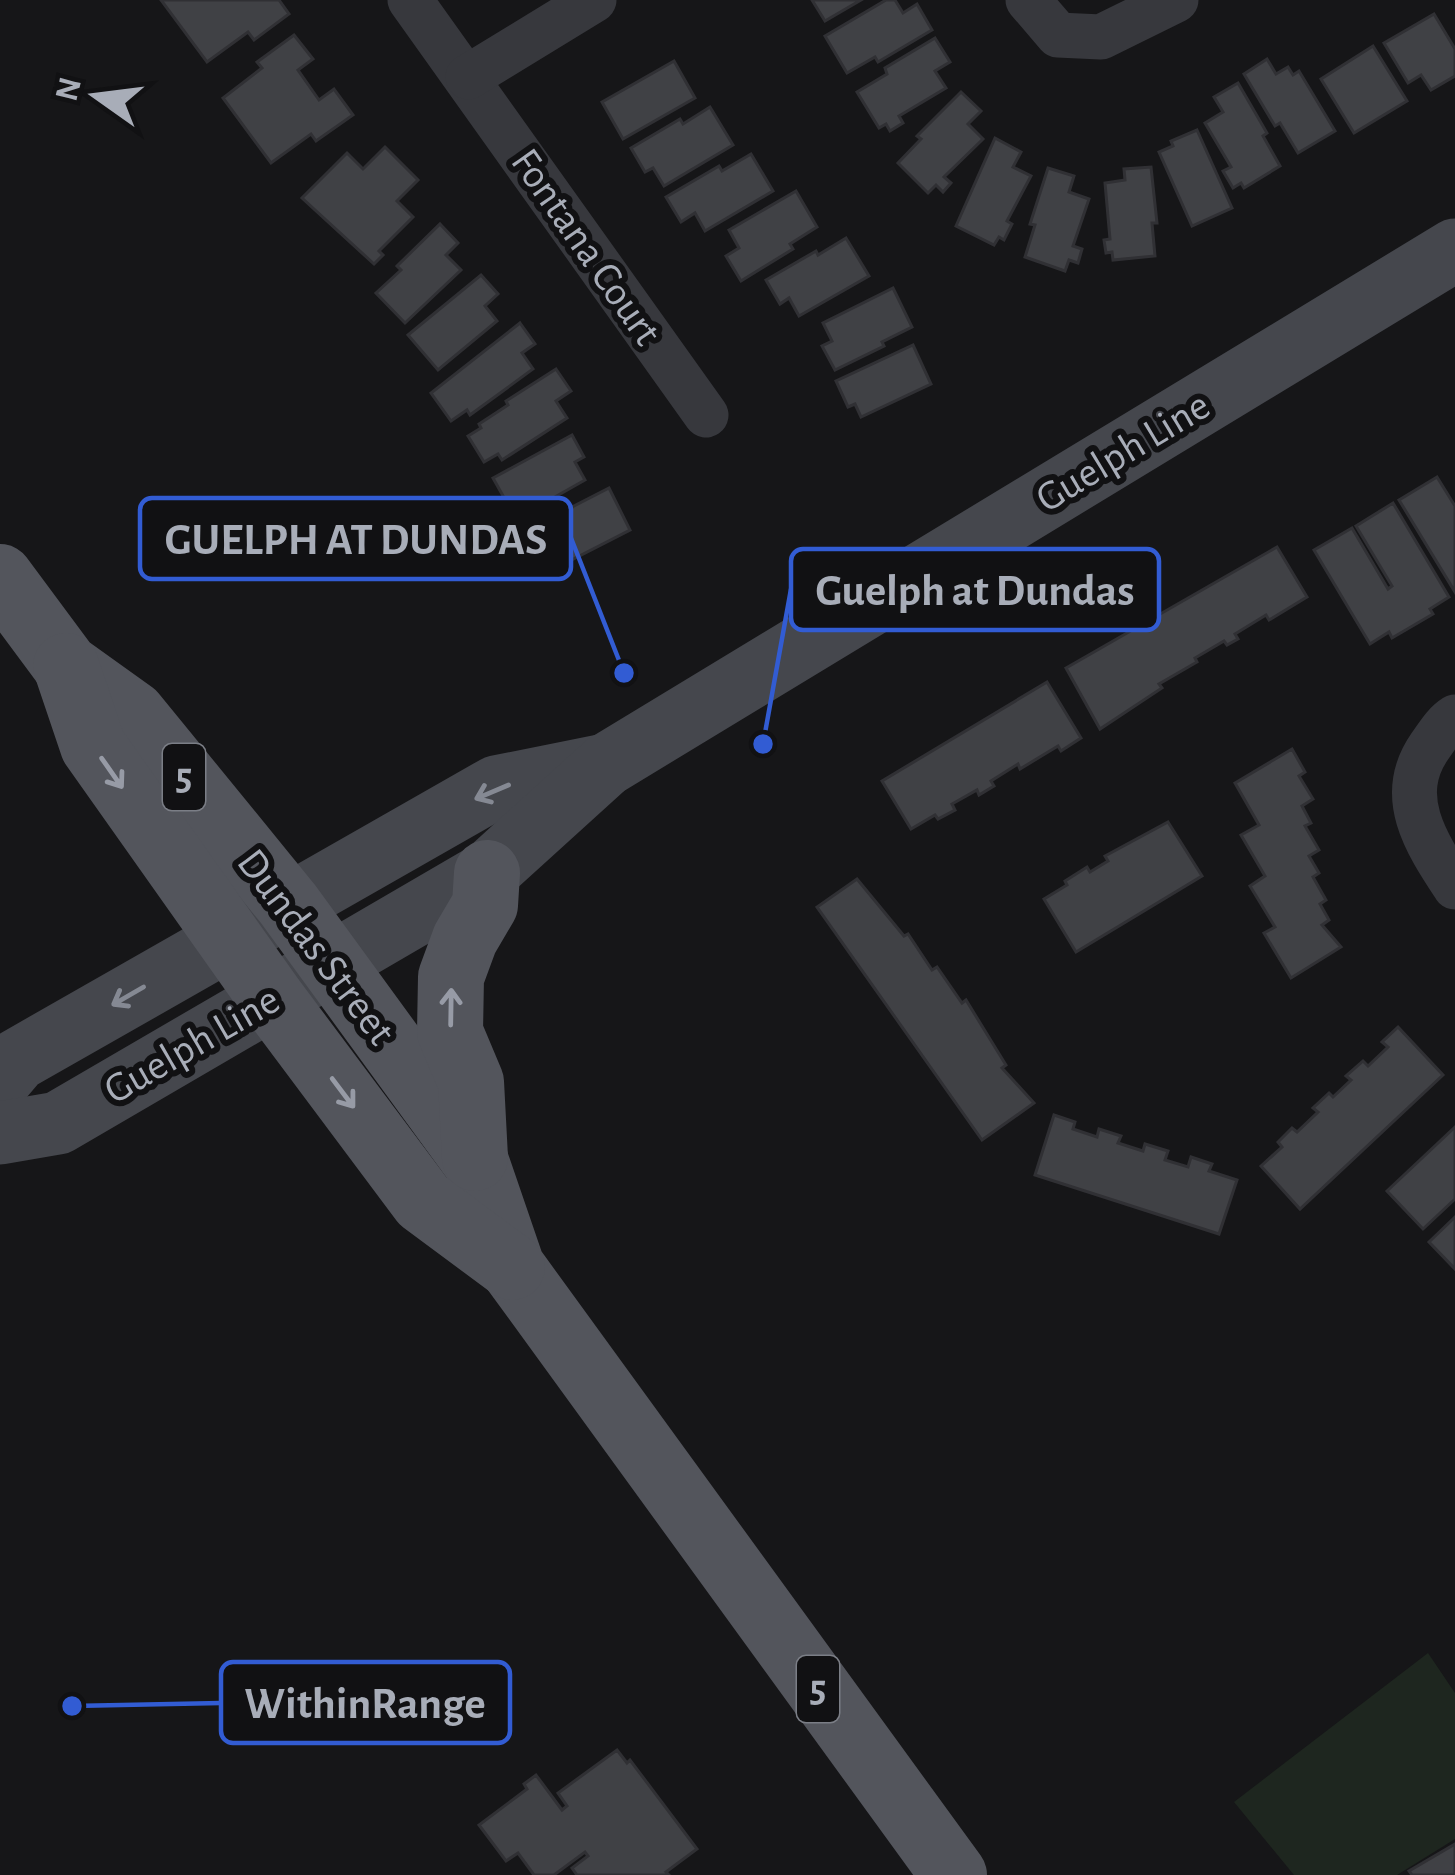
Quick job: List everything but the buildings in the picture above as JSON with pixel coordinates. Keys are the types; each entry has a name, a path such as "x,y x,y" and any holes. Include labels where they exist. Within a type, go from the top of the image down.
{"main road":[{"name":"Guelph Line","path":"0,1132 58,1123 487,873 606,765 1455,250"},
{"name":"Dundas Street","path":"0,577 66,666 133,715 288,904 476,1162 512,1267 954,1875"},
{"name":"Dundas Street","path":"66,666 93,746 272,999 423,1201 512,1267"},
{"name":"Guelph Line","path":"0,1080 17,1060 496,787 606,765"},
{"path":"476,1162 472,1082 450,1032 452,977 464,939 485,904 487,873"}],"street":[{"name":"Fontana Court","path":"410,0 706,415"},
{"path":"468,77 594,0"},
{"path":"1028,0 1058,35 1101,37 1176,0"},
{"path":"1455,717 1417,765 1412,805 1430,848 1455,887"}],"shaded area":[{"path":"1428,1653 1455,1693 1455,1839 1397,1875 1294,1875 1234,1802"}],"place":[{"name":"GUELPH AT DUNDAS","path":"624,673"},
{"name":"Guelph at Dundas","path":"763,744"},
{"name":"WithinRange","path":"72,1706"}]}
